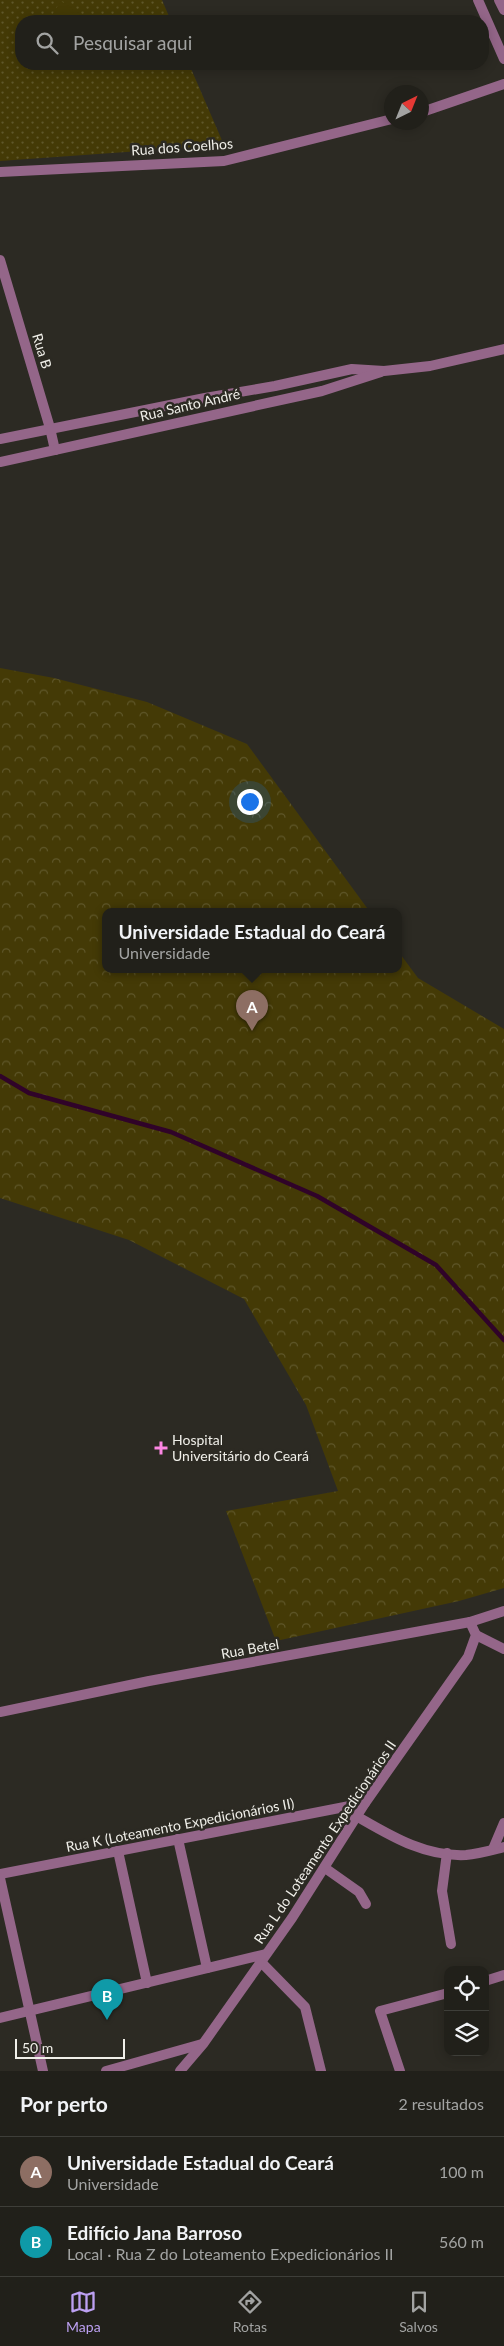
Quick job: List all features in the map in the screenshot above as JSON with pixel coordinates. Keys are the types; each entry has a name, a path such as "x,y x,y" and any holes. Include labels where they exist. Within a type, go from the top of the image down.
{"street":[{"path":"478,0 485,15"},
{"path":"499,0 504,10"},
{"path":"489,25 504,58"},
{"path":"429,110 504,84"},
{"name":"Rua dos Coelhos","path":"0,172 224,161 384,121"},
{"name":"Rua B","path":"0,260 55,450"},
{"name":"Rua Santo André","path":"0,439 352,370 384,371 430,366 504,349"},
{"name":"Rua Santo André","path":"0,462 322,390 384,371"},
{"name":"Rua Betel","path":"0,1712 149,1681 470,1622 504,1611"},
{"path":"470,1622 476,1635 504,1649"},
{"name":"Rua L do Loteamento Expedicionários II","path":"180,2071 203,2044 325,1868 365,1803 468,1657 476,1635"},
{"name":"Rua K (Loteamento Expedicionários II)","path":"0,1874 365,1803"},
{"path":"358,1817 405,1844 447,1854 469,1854 499,1848 504,1823"},
{"path":"178,1839 207,1968"},
{"path":"118,1851 147,1983"},
{"path":"447,1854 442,1891 451,1944"},
{"path":"325,1868 358,1892 366,1904"},
{"path":"0,1878 43,2071"},
{"path":"0,2018 207,1968 263,1957 305,2007 321,2071"},
{"path":"489,1981 504,1975"},
{"path":"400,2071 380,2011 444,1994"},
{"path":"106,2071 203,2044"}],"green space":[{"path":"0,0 162,0 168,15 15,15 15,70 192,70 224,145 0,161"},
{"path":"61,1 81,15 52,15"},
{"path":"0,668 54,678 147,702 247,744 367,908 102,908 102,973 402,973 402,956 418,978 504,1029 504,1588 459,1601 276,1641 226,1511 338,1491 306,1405 244,1299 129,1240 0,1198"}],"waterway":[{"path":"0,1076 29,1093 171,1132 317,1196 436,1265 504,1340"}],"place":[{"name":"Universidade Estadual do Ceará","path":"252,1031"},
{"name":"Hospital Universitário do Ceará","path":"161,1448"},
{"name":"Edifício Jana Barroso","path":"107,2020"}]}
